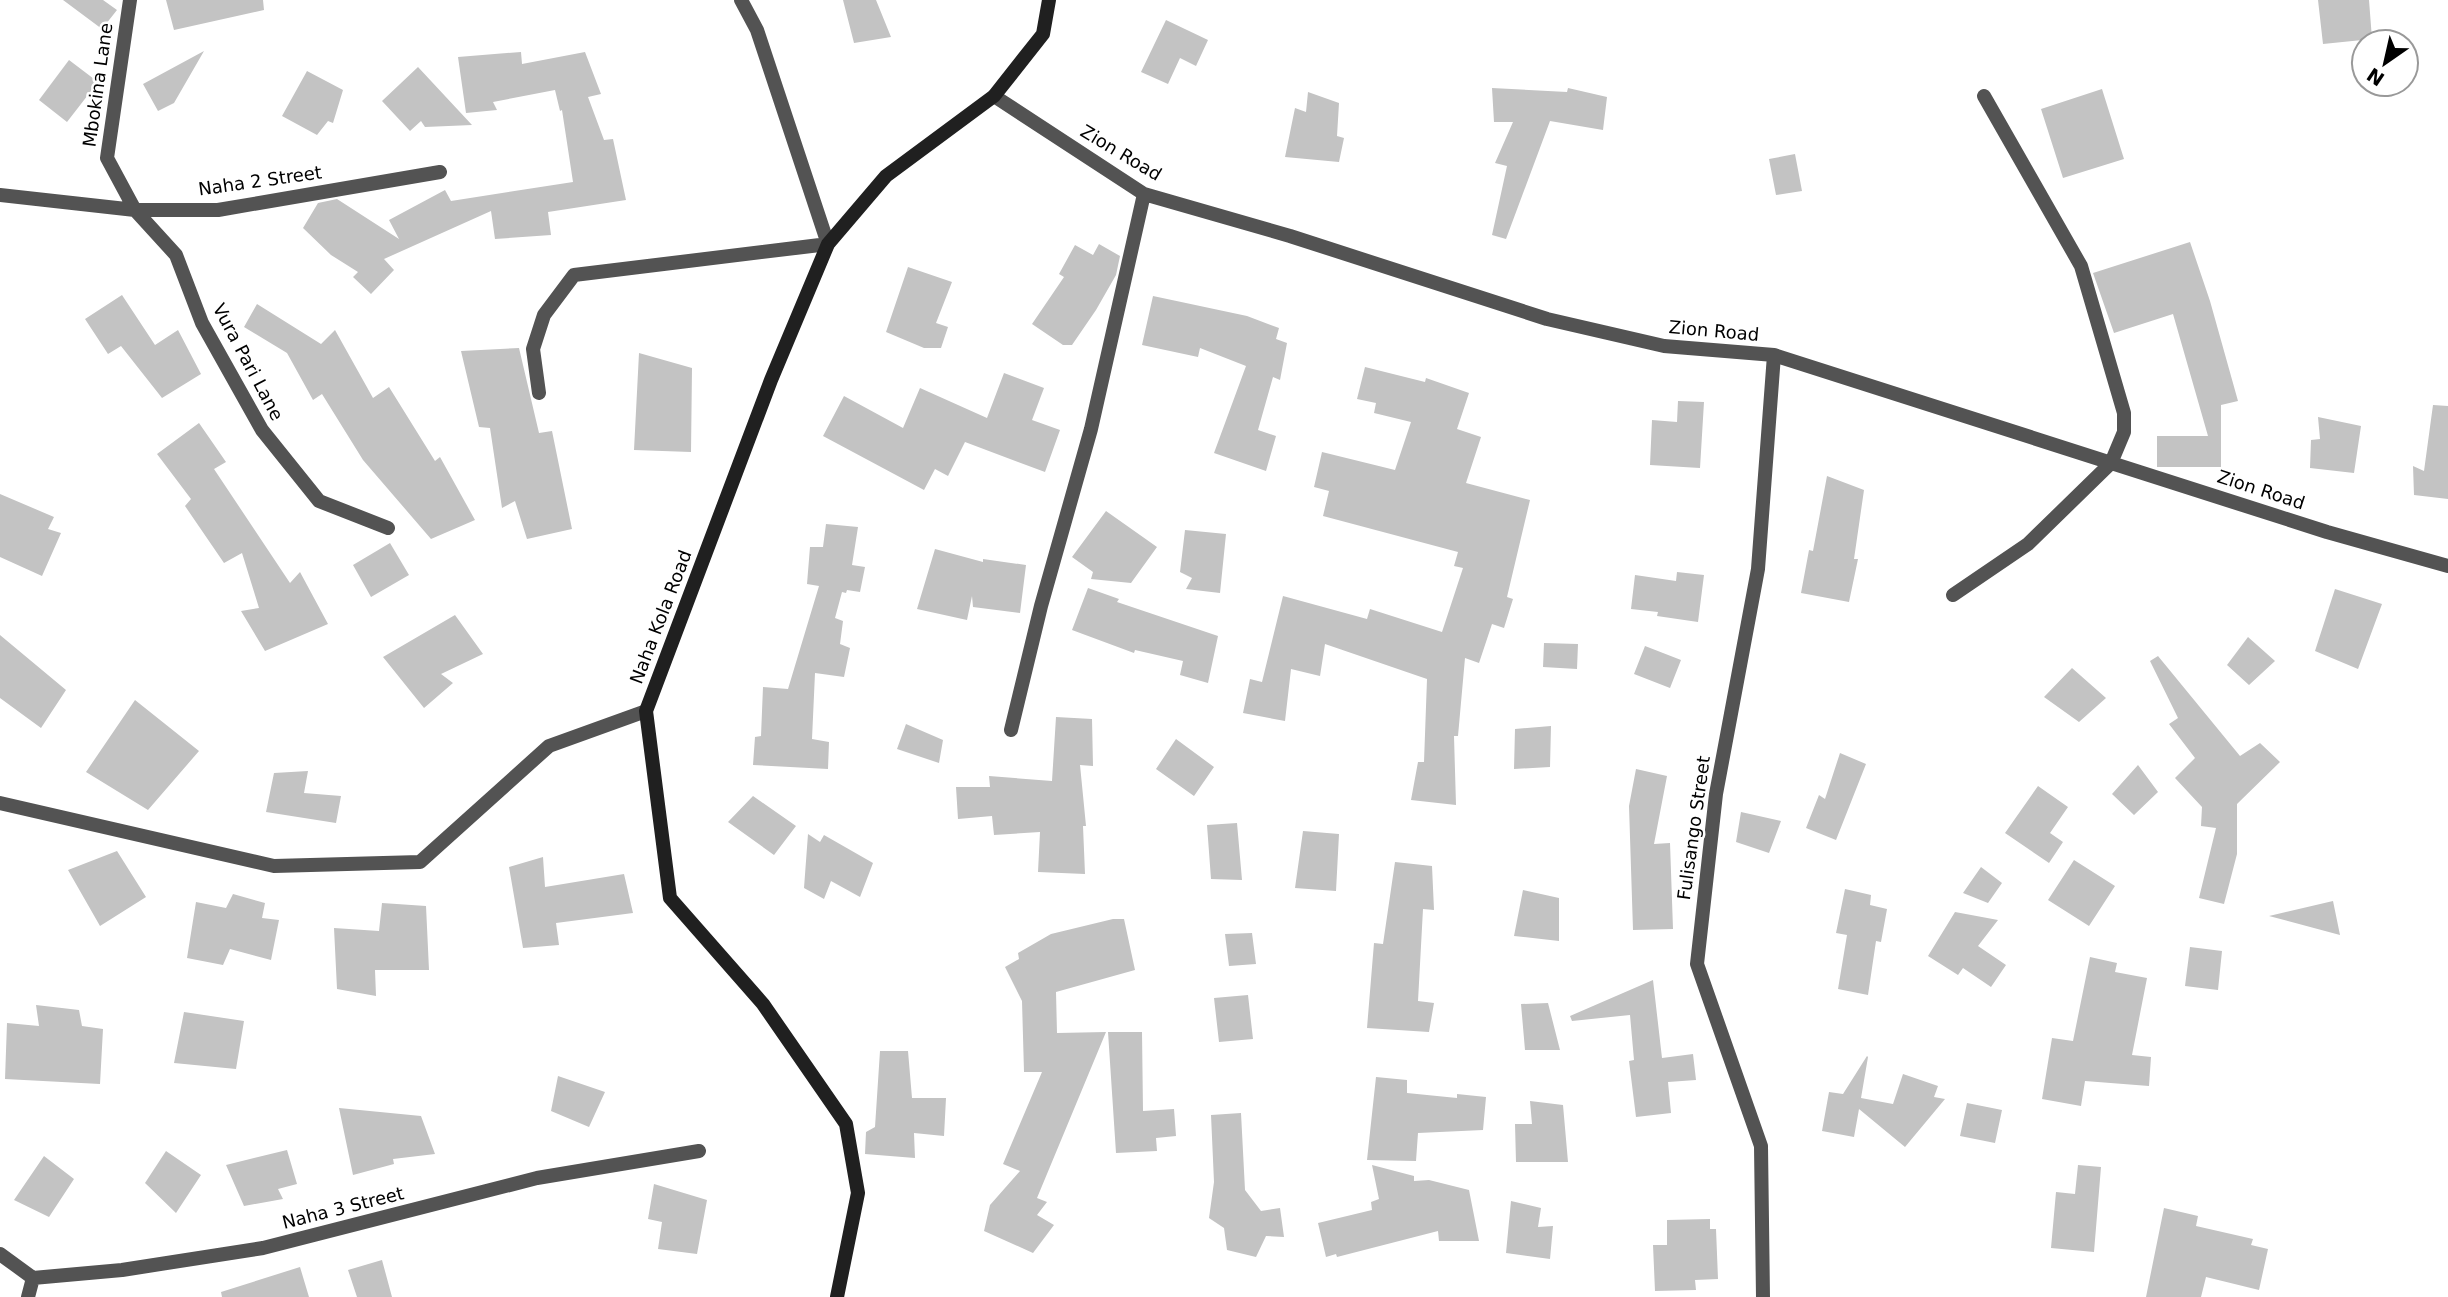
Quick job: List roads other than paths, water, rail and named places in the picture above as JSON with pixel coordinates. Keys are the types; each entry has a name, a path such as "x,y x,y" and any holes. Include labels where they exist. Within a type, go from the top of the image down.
{"street":[{"name":"Mbokina Lane","path":"130,0 107,158 135,210"},
{"path":"539,393 533,349 544,315 574,275 828,244 757,30 741,0"},
{"name":"Naha Kola Road","path":"838,1297 858,1193 846,1124 762,1004 670,898 646,711 771,380 828,244 886,176 994,96 1043,34 1049,0"},
{"name":"Zion Road","path":"994,96 1144,194 1290,236 1547,319 1664,346 1774,355 2327,532 2448,566"},
{"path":"1953,595 2028,544 2112,463 2124,432 2124,413 2081,266 1984,96"},
{"name":"Naha 2 Street","path":"0,195 135,210 218,210 440,172"},
{"path":"1011,730 1041,606 1091,429 1144,194"},
{"name":"Vura Pari Lane","path":"135,210 176,255 202,323 262,430 319,501 388,528"},
{"name":"Fulisango Street","path":"1763,1297 1761,1146 1697,964 1716,794 1758,569 1774,355"},
{"path":"0,803 274,866 420,862 549,746 646,711"},
{"name":"Naha 3 Street","path":"33,1278 122,1270 263,1248 537,1178 699,1151"},
{"path":"0,1254 33,1278 28,1297"}]}
